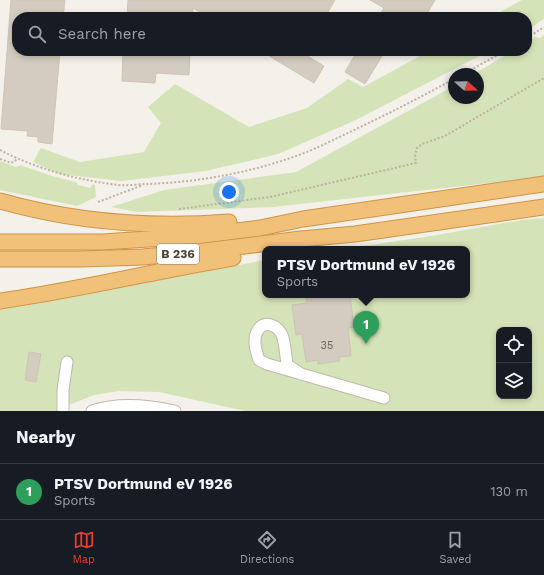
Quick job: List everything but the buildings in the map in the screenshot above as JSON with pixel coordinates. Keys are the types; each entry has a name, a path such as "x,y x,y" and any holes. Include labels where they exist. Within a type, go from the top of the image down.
{"highway":[{"name":"B 236","path":"0,242 102,242 195,236 260,228 304,219 544,184"},
{"path":"0,201 74,216 142,224 208,223 264,219 304,219"},
{"name":"B 236","path":"0,259 143,257 204,252 301,239 355,234 544,207"},
{"path":"302,246 355,234"},
{"path":"0,301 70,289 177,267 262,253"}],"street":[{"path":"301,374 288,365 283,336 278,328 264,324 258,329 255,339 256,352 259,360 267,364 301,374 384,398"},
{"path":"63,411 63,390 67,362"},
{"path":"92,411 114,406 144,405 175,411"}],"path":[{"path":"532,35 544,27"},
{"path":"474,68 496,56"},
{"path":"179,209 270,197 416,163 417,148 422,144 445,136 544,78"},
{"path":"0,150 18,159 58,174 84,180 120,185 173,183 227,175 265,166 297,156 393,111 448,82"},
{"path":"0,159 11,163 18,159"},
{"path":"98,202 146,184"}],"green space":[{"path":"522,0 544,0 544,19 532,27 532,12 500,12"},
{"path":"544,35 544,177 273,207 137,212 111,207 164,190 296,172 448,89 448,104 484,104 484,68 505,56 532,56 532,39 535,37 540,38"},
{"path":"420,56 479,56 456,68 448,68 448,72 356,120 278,154 206,171 121,181 59,174 33,162 41,148 80,162 144,152 161,123 148,107 175,84 249,127 307,108 348,79 363,87"},
{"path":"0,161 16,167 20,165 52,176 76,182 78,185 90,188 93,184 95,185 96,197 77,206 0,190"},
{"path":"544,218 544,411 245,411 159,392 119,391 94,395 69,405 59,411 0,411 0,309 24,306 262,261 262,298 470,298 470,246 364,246 522,220"}],"place":[{"name":"PTSV Dortmund eV 1926","path":"366,344"}]}
